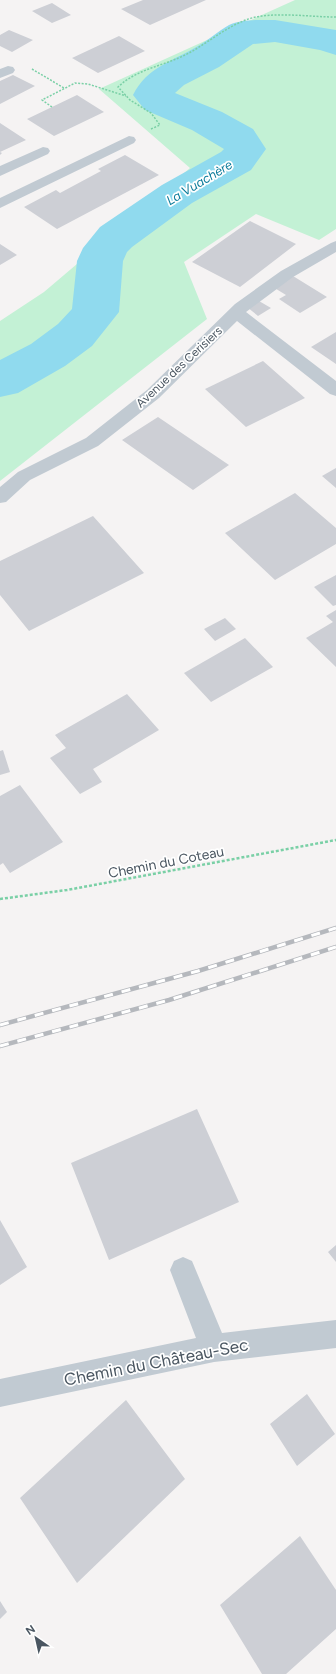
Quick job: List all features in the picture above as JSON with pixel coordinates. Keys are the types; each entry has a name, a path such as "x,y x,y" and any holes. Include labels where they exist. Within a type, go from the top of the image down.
{"street":[{"path":"0,204 130,140"},
{"path":"0,172 43,151"},
{"name":"Avenue des Cerisiers","path":"0,497 24,476 92,442 153,394 236,313 287,274 336,246"},
{"path":"236,313 336,390"},
{"path":"183,1270 214,1348"},
{"name":"Chemin du Château-Sec","path":"0,1393 214,1348 336,1334"}],"path":[{"path":"130,140 160,125 151,113 130,100 118,87 126,78 153,66 170,62 189,53 238,22 263,16 336,17"},
{"path":"32,69 64,88"},
{"path":"52,107 42,100 74,83 83,83 118,95 127,96"},
{"name":"Chemin du Coteau","path":"0,899 68,890 336,840"}],"green space":[{"path":"295,0 336,0 336,229 319,240 256,214 184,262 207,319 0,481 0,321 44,292 190,168 99,89"}],"building":[{"path":"143,0 206,0 150,25 121,9"},
{"path":"52,3 71,15 52,23 32,11"},
{"path":"9,30 33,40 12,52 0,46 0,35"},
{"path":"119,36 145,51 98,73 72,58"},
{"path":"13,75 35,86 0,104 0,81"},
{"path":"77,95 104,112 54,136 27,119"},
{"path":"0,123 26,140 0,152"},
{"path":"125,155 159,175 57,229 24,207 56,190 60,193 101,171 98,169"},
{"path":"250,221 296,244 240,287 192,262"},
{"path":"0,244 17,255 0,265"},
{"path":"293,276 327,297 300,313 279,299 286,295 273,287"},
{"path":"259,301 271,308 258,316 247,307"},
{"path":"336,332 336,364 311,347"},
{"path":"263,361 305,398 246,427 205,389"},
{"path":"158,417 229,465 193,490 122,440"},
{"path":"336,468 336,488 322,476"},
{"path":"295,493 336,528 336,544 275,580 225,533"},
{"path":"93,516 144,573 29,631 0,595 0,561"},
{"path":"336,575 336,605 333,606 314,587"},
{"path":"336,610 336,667 306,638 333,622 326,616"},
{"path":"225,618 236,629 215,641 204,629"},
{"path":"245,638 273,667 211,702 184,673"},
{"path":"127,694 159,730 93,769 102,782 80,794 50,758 66,748 55,735"},
{"path":"3,750 10,772 0,775 0,751"},
{"path":"20,785 63,842 10,873 3,863 0,865 0,796"},
{"path":"197,1109 239,1202 109,1260 71,1163"},
{"path":"0,1220 27,1267 0,1285"},
{"path":"336,1245 336,1262 328,1252"},
{"path":"307,1394 335,1434 297,1466 270,1424"},
{"path":"126,1400 185,1479 77,1583 20,1498"},
{"path":"300,1536 336,1590 336,1629 286,1674 262,1674 220,1605"},
{"path":"0,1601 7,1612 0,1619"}],"waterway":[{"name":"La Vuachère","path":"0,381 48,355 75,335 95,312 100,261 106,248 116,237 177,194 236,161 245,149 238,138 207,121 159,101 153,95 157,87 170,77 205,59 226,46 243,33 275,31 330,40 336,43"}],"railway":[{"path":"0,1025 198,971 336,928"},
{"path":"0,1046 169,1000 336,947"}]}
